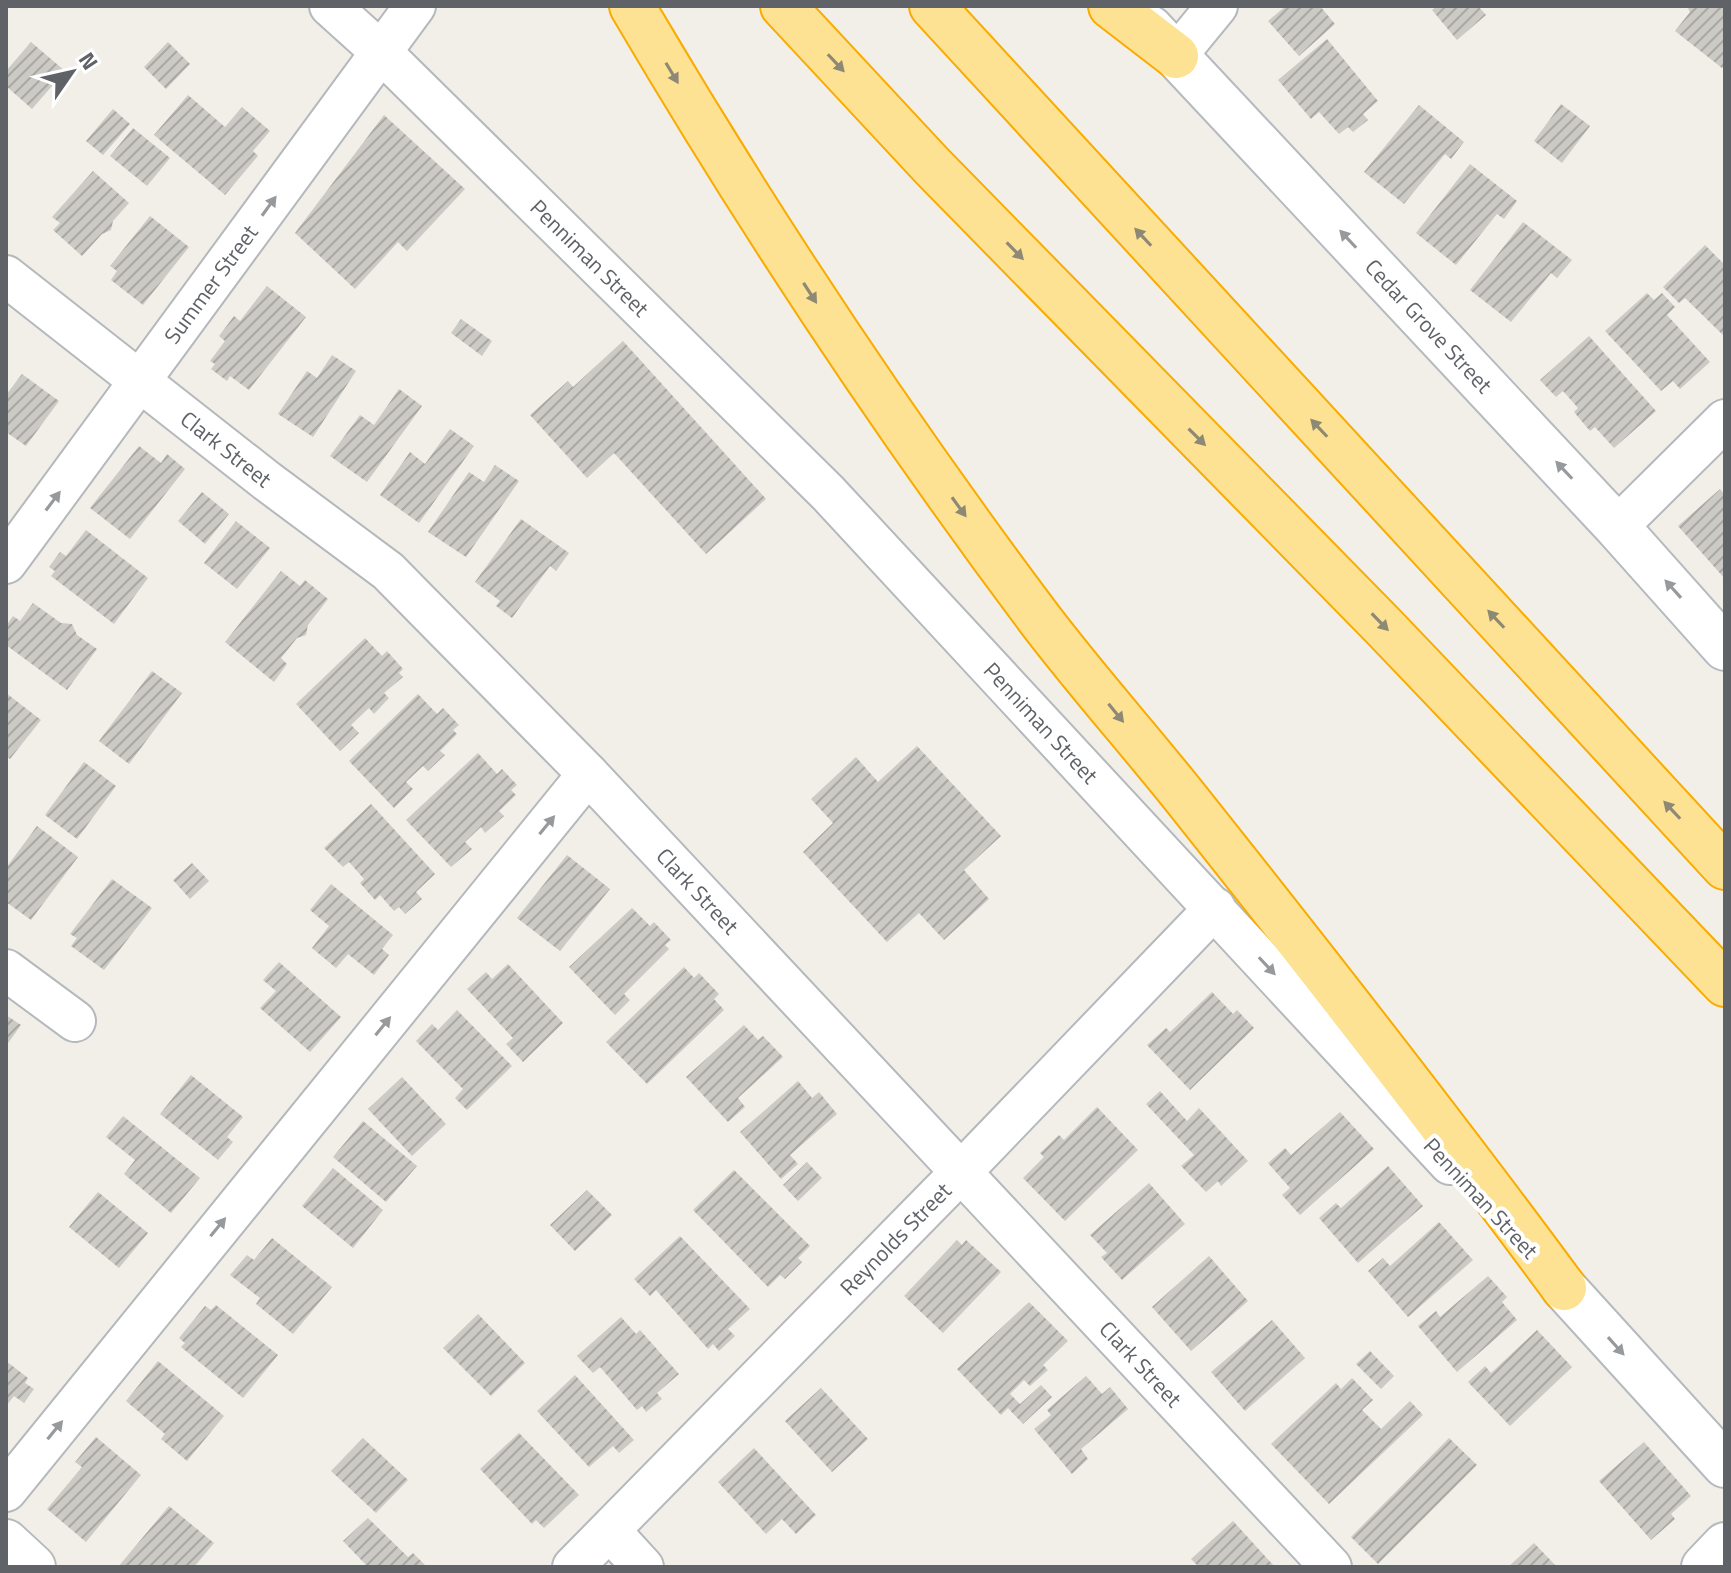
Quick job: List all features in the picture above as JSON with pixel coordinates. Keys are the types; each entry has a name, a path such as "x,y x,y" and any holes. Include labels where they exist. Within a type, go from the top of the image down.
{"highway":[{"path":"632,6 824,315 1039,618 1250,879 1471,1162 1564,1288"},
{"path":"783,6 932,166 1384,627 1725,984"},
{"path":"932,6 1725,867"},
{"path":"1111,6 1176,56"}],"main road":[{"name":"Cedar Grove Street","path":"1129,6 1617,527 1725,648"},
{"name":"Penniman Street","path":"1564,1288 1725,1465"},
{"path":"6,1542 33,1567"},
{"path":"1704,1567 1725,1545"}],"street":[{"name":"Penniman Street","path":"330,6 381,52 828,493 1564,1288"},
{"name":"Summer Street","path":"6,563 415,6"},
{"path":"1176,56 1217,6"},
{"name":"Clark Street","path":"6,276 388,571 588,774 1331,1567"},
{"path":"1617,527 1725,420"},
{"path":"6,1491 588,774"},
{"name":"Reynolds Street","path":"573,1567 1215,908"},
{"path":"6,970 75,1021"},
{"path":"610,1531 643,1567"}],"building":[{"path":"1286,6 1320,6 1335,24 1299,56 1268,21"},
{"path":"1437,6 1478,6 1486,15 1457,40 1432,10"},
{"path":"1687,6 1725,6 1725,65 1722,68 1675,31 1690,12"},
{"path":"1327,39 1378,101 1363,114 1368,120 1353,132 1348,127 1339,134 1319,112 1311,119 1278,80"},
{"path":"31,42 65,71 32,109 6,86 6,71"},
{"path":"168,42 190,64 166,89 144,67"},
{"path":"188,95 225,127 242,107 270,131 253,151 258,156 225,195 154,135"},
{"path":"1561,104 1590,126 1562,163 1534,141"},
{"path":"1419,105 1464,142 1451,159 1445,154 1404,204 1364,172"},
{"path":"113,109 130,124 103,155 86,141"},
{"path":"384,115 465,189 407,251 398,242 355,289 295,233"},
{"path":"133,128 170,158 147,186 110,156"},
{"path":"1470,164 1517,201 1504,219 1497,214 1456,265 1416,233"},
{"path":"93,171 129,203 113,221 111,230 102,234 82,256 53,230 60,223 52,217"},
{"path":"150,216 189,247 143,305 111,280 117,271 110,266"},
{"path":"1523,222 1572,260 1557,278 1551,273 1511,322 1470,290"},
{"path":"1705,245 1725,265 1725,337 1685,298 1679,303 1663,287"},
{"path":"267,286 306,317 249,390 230,376 227,381 211,369 215,364 210,361 225,341 219,336 234,316 240,321"},
{"path":"1647,293 1654,300 1662,293 1675,307 1667,315 1710,362 1680,389 1673,381 1661,391 1605,331"},
{"path":"461,319 492,341 482,356 451,333"},
{"path":"1589,336 1656,411 1614,448 1595,427 1590,431 1574,412 1578,408 1563,391 1556,397 1540,380"},
{"path":"623,341 766,499 706,554 614,453 587,478 530,415 568,381 573,387"},
{"path":"332,355 356,371 313,437 278,414 307,371 317,378"},
{"path":"22,374 59,401 26,446 6,432 6,395"},
{"path":"399,389 422,406 367,482 330,456 360,415 374,425"},
{"path":"450,429 474,446 419,523 380,495 410,452 425,464"},
{"path":"139,446 161,463 167,454 185,469 130,539 90,508"},
{"path":"495,465 519,481 466,557 428,532 469,472 484,482"},
{"path":"1720,489 1725,495 1725,579 1678,526"},
{"path":"202,492 229,514 205,544 178,521"},
{"path":"521,519 569,553 556,571 550,566 512,618 496,606 500,601 475,582"},
{"path":"236,521 270,548 237,589 204,563"},
{"path":"86,530 148,578 114,624 51,576 55,571 49,567 60,552 66,556"},
{"path":"281,571 300,586 305,580 328,599 308,625 306,635 297,638 281,658 287,664 274,682 225,642"},
{"path":"33,603 61,623 72,624 77,635 97,649 67,690 6,645 6,626 13,616 20,621"},
{"path":"365,638 382,656 387,651 403,669 399,673 403,677 384,693 389,698 374,714 369,708 351,725 359,733 340,751 296,704"},
{"path":"152,671 182,693 129,764 99,741"},
{"path":"6,693 41,720 10,759 6,756"},
{"path":"418,694 437,714 443,708 459,725 453,730 457,734 440,751 445,755 428,771 423,766 406,782 413,789 394,808 349,761"},
{"path":"917,746 1001,836 964,870 989,899 944,940 919,913 887,942 803,852 833,823 811,799 856,757 878,782"},
{"path":"478,753 497,774 502,769 517,785 511,790 516,795 499,811 504,816 485,833 481,827 465,842 472,849 451,867 406,820"},
{"path":"84,762 116,786 77,839 45,815"},
{"path":"371,804 435,874 416,892 422,899 405,914 399,907 394,911 380,895 375,900 360,883 364,879 349,862 343,867 324,848"},
{"path":"37,826 78,857 31,920 6,902 6,868"},
{"path":"567,855 610,889 560,951 517,918"},
{"path":"192,863 209,881 190,899 173,880"},
{"path":"112,879 152,908 104,970 71,946 77,938 70,934"},
{"path":"331,884 393,935 382,949 389,955 374,975 348,954 336,968 312,948 329,926 310,910"},
{"path":"632,908 650,926 654,922 671,940 665,945 669,949 624,994 630,1000 615,1015 569,967"},
{"path":"279,962 341,1017 310,1052 260,1008 276,991 263,980"},
{"path":"508,964 563,1023 523,1062 506,1044 513,1038 467,989 486,972 492,979"},
{"path":"684,967 694,978 699,973 719,994 714,999 724,1010 647,1084 606,1042"},
{"path":"1212,992 1233,1014 1237,1010 1254,1028 1190,1090 1147,1045 1166,1028 1170,1032"},
{"path":"457,1010 512,1066 467,1110 455,1098 463,1089 416,1041 432,1024 438,1030"},
{"path":"6,1015 21,1025 6,1046"},
{"path":"744,1025 758,1040 763,1036 783,1057 738,1098 745,1107 728,1122 686,1077"},
{"path":"191,1075 243,1117 227,1137 233,1142 218,1160 160,1114"},
{"path":"402,1077 446,1124 412,1156 368,1109"},
{"path":"798,1081 812,1098 819,1092 837,1114 790,1155 798,1164 781,1179 740,1132"},
{"path":"1160,1091 1187,1121 1199,1108 1248,1161 1221,1186 1218,1181 1206,1192 1181,1166 1194,1155 1146,1104"},
{"path":"1097,1107 1138,1150 1065,1221 1023,1178 1044,1157 1040,1153 1059,1135 1064,1140"},
{"path":"1340,1112 1374,1149 1300,1215 1282,1195 1290,1188 1268,1163 1285,1148 1291,1155"},
{"path":"123,1116 200,1178 171,1213 124,1174 135,1160 106,1137"},
{"path":"363,1121 417,1166 386,1202 333,1157"},
{"path":"807,1162 822,1178 798,1201 783,1185"},
{"path":"1388,1166 1423,1206 1358,1263 1319,1218 1336,1203 1341,1208"},
{"path":"333,1168 383,1210 353,1248 302,1206"},
{"path":"734,1170 810,1246 798,1258 802,1262 785,1279 780,1275 768,1287 693,1210"},
{"path":"1149,1183 1185,1224 1122,1280 1101,1257 1107,1253 1090,1235"},
{"path":"587,1190 612,1215 575,1251 550,1225"},
{"path":"98,1192 148,1233 119,1268 69,1227"},
{"path":"1439,1222 1473,1260 1408,1317 1368,1271 1383,1258 1390,1266"},
{"path":"680,1236 750,1309 728,1329 735,1336 719,1351 713,1344 708,1349 656,1290 650,1296 634,1279"},
{"path":"272,1238 332,1287 293,1334 256,1304 260,1298 230,1275 247,1255 254,1260"},
{"path":"957,1240 962,1245 966,1240 1001,1272 943,1333 904,1296"},
{"path":"1209,1256 1248,1301 1191,1351 1152,1307"},
{"path":"1488,1276 1507,1297 1502,1302 1517,1320 1457,1372 1418,1326 1436,1311 1440,1317"},
{"path":"1029,1302 1068,1341 1043,1365 1048,1370 1030,1386 1024,1380 1010,1394 1020,1404 1041,1385 1052,1397 1023,1424 1008,1408 1001,1415 957,1369"},
{"path":"216,1305 278,1355 243,1398 181,1347 185,1343 179,1338 205,1306 211,1310"},
{"path":"478,1314 525,1363 491,1396 443,1348"},
{"path":"621,1317 636,1334 640,1330 679,1374 657,1393 662,1399 646,1412 642,1406 637,1410 600,1367 593,1373 577,1356"},
{"path":"1272,1320 1305,1358 1245,1411 1211,1372"},
{"path":"1537,1330 1572,1367 1510,1426 1468,1382 1485,1366 1491,1373"},
{"path":"1370,1351 1394,1376 1381,1389 1356,1364"},
{"path":"6,1361 28,1378 25,1383 34,1389 24,1403 14,1396 6,1406"},
{"path":"158,1361 224,1416 187,1461 161,1439 165,1434 126,1401"},
{"path":"575,1375 634,1440 619,1453 613,1446 589,1467 537,1411"},
{"path":"1086,1376 1102,1394 1110,1387 1128,1409 1081,1449 1088,1459 1072,1474 1034,1429 1051,1415 1047,1410"},
{"path":"1352,1378 1373,1400 1362,1410 1381,1429 1410,1401 1423,1415 1329,1504 1271,1444 1336,1383 1341,1389"},
{"path":"821,1388 868,1439 832,1472 785,1421"},
{"path":"519,1433 579,1495 544,1528 536,1520 532,1524 480,1469"},
{"path":"96,1437 141,1475 86,1542 47,1509 82,1467 75,1462"},
{"path":"363,1438 408,1480 376,1513 331,1471"},
{"path":"1449,1438 1477,1465 1378,1564 1351,1537"},
{"path":"1644,1442 1691,1496 1671,1514 1675,1519 1651,1540 1599,1481"},
{"path":"754,1448 816,1515 796,1534 782,1519 766,1534 718,1482"},
{"path":"169,1506 214,1543 194,1567 118,1567"},
{"path":"368,1518 408,1557 413,1553 427,1567 368,1567 343,1541"},
{"path":"1233,1521 1275,1567 1199,1567 1191,1559"},
{"path":"1534,1543 1557,1567 1508,1567"}]}
